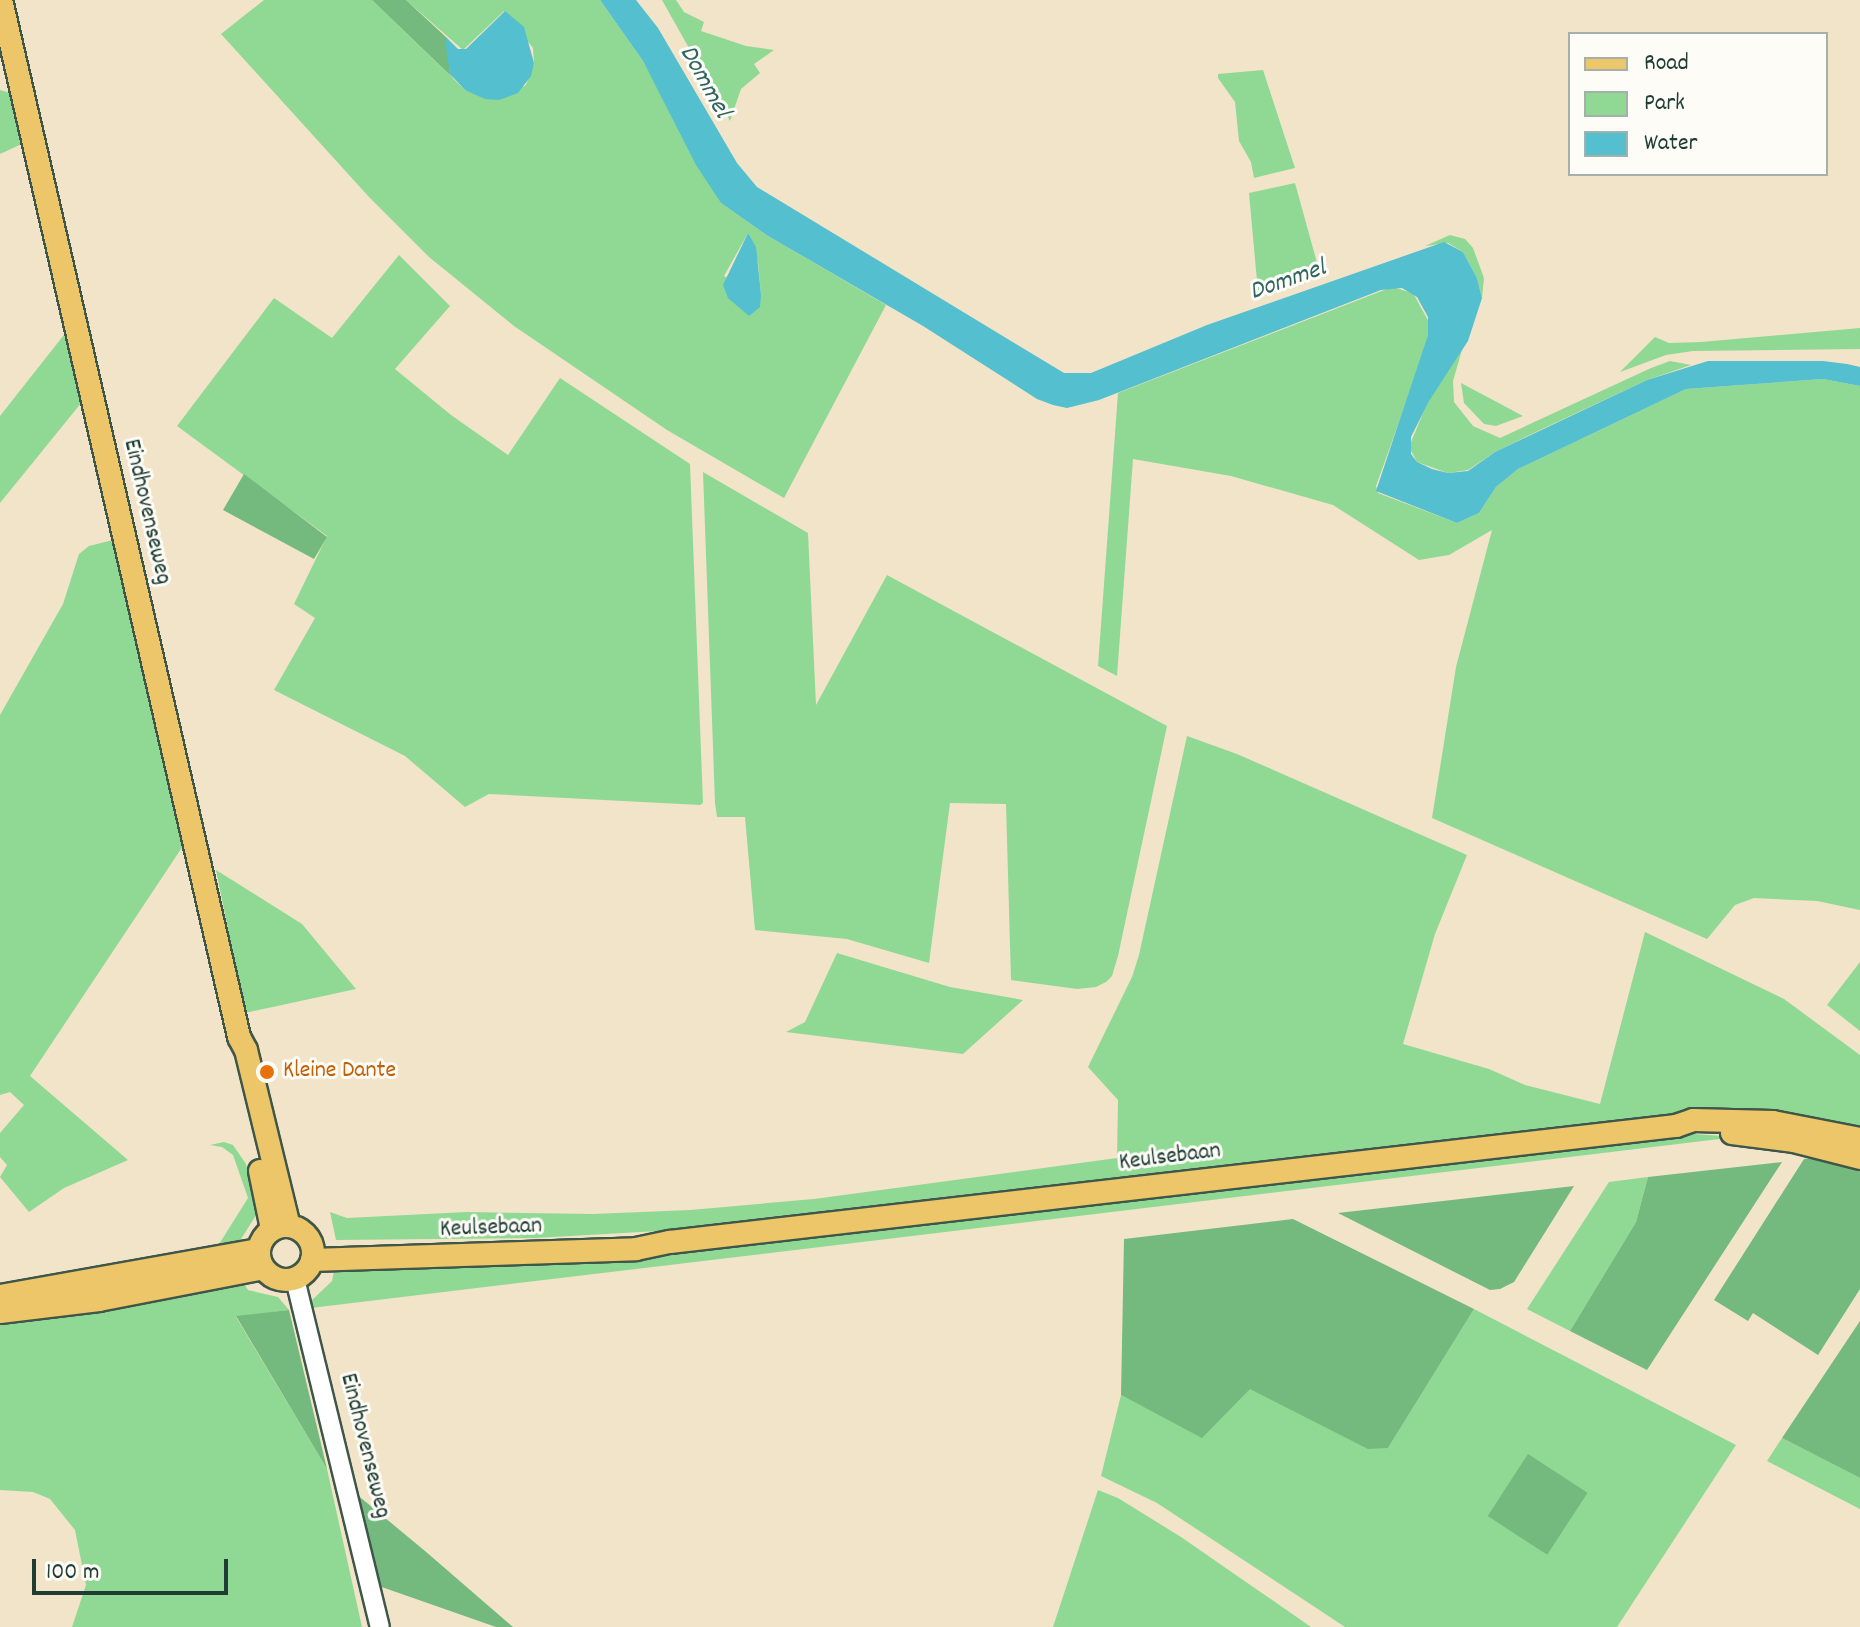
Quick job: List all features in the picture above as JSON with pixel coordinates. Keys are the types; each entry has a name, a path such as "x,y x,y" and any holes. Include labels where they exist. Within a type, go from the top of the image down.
{"main road":[{"name":"Eindhovenseweg","path":"1,0 239,1037 238,1067 281,1228"},
{"name":"Keulsebaan","path":"312,1252 566,1253 636,1249 670,1242 1676,1126 1693,1120 1796,1124 1860,1139"},
{"name":"Keulsebaan","path":"1676,1126 1794,1141 1860,1158"},
{"path":"0,1312 86,1302 260,1259 281,1228 302,1232 312,1252 307,1271 295,1279 274,1278 260,1259"},
{"path":"0,1296 260,1259"}],"street":[{"name":"Eindhovenseweg","path":"295,1279 380,1627"}],"green space":[{"path":"264,0 372,0 465,90 499,100 526,85 534,63 533,48 504,11 463,50 406,0 600,0 643,61 721,203 768,236 886,305 784,498 667,430 514,326 429,257 369,197 221,34","holes":["748,233 758,263 761,294 724,276"]},
{"path":"372,0 406,0 447,38 450,74 454,79"},
{"path":"662,0 676,0 684,12 704,22 701,31 746,46 774,50 754,64 760,73 741,89 730,121"},
{"path":"1263,70 1295,168 1254,178 1251,162 1239,141 1235,102 1218,74"},
{"path":"0,90 13,94 24,143 0,154"},
{"path":"1295,183 1319,270 1258,292 1249,193"},
{"path":"1450,235 1465,239 1473,248 1484,278 1482,298 1477,278 1463,252 1448,243 1425,246"},
{"path":"399,255 450,306 395,369 451,415 508,455 560,378 690,464 703,803 700,805 489,794 465,807 405,756 274,690 315,618 294,604 327,536 177,426 274,298 332,338"},
{"path":"1392,287 1413,293 1430,324 1425,350 1376,486 1378,493 1457,523 1479,513 1496,487 1518,469 1686,389 1823,379 1860,386 1860,910 1817,901 1754,898 1735,905 1707,939 1432,818 1456,667 1492,530 1449,555 1419,560 1333,505 1231,476 1133,459 1117,676 1098,666 1118,393"},
{"path":"1860,328 1860,349 1693,351 1666,355 1620,372 1655,337 1669,343 1701,342"},
{"path":"67,331 82,402 0,503 0,416"},
{"path":"1462,350 1453,381 1454,402 1473,426 1500,438 1651,368 1670,361 1691,365 1647,380 1540,430 1495,452 1468,470 1448,473 1417,462 1409,447 1428,401"},
{"path":"1461,383 1523,416 1496,426 1484,424 1464,403"},
{"path":"703,472 808,533 816,705 887,575 1167,726 1118,956 1112,976 1106,982 1096,987 1077,989 1011,980 1006,804 950,803 929,963 847,939 755,930 745,817 717,817 715,803"},
{"path":"244,474 327,537 314,559 223,510"},
{"path":"113,540 183,846 30,1076 128,1160 64,1188 29,1212 0,1177 7,1165 0,1157 0,1133 24,1105 10,1092 0,1095 0,715 63,604 79,554 89,546"},
{"path":"1187,736 1237,754 1467,855 1435,934 1403,1044 1489,1069 1525,1085 1600,1104 1645,932 1784,999 1860,1055 1860,1134 1821,1124 1425,1145 694,1229 535,1238 336,1240 330,1212 347,1218 467,1212 593,1214 690,1210 814,1199 1117,1158 1118,1100 1088,1067 1132,977 1139,955"},
{"path":"216,870 302,924 356,989 245,1013"},
{"path":"837,953 950,987 1023,1000 963,1054 786,1032 805,1022"},
{"path":"1860,962 1860,1031 1827,1005"},
{"path":"1695,1134 1736,1137 311,1308 309,1303 332,1281 335,1266 588,1256"},
{"path":"224,1142 233,1145 246,1164 258,1212 236,1247 211,1257 248,1198 233,1155 222,1147 210,1145"},
{"path":"1835,1155 1860,1162 1860,1289 1818,1355 1753,1313 1748,1321 1714,1300 1804,1159"},
{"path":"1782,1162 1647,1370 1570,1331 1636,1222 1648,1177"},
{"path":"1648,1177 1636,1222 1570,1331 1527,1309 1609,1182"},
{"path":"1574,1186 1514,1282 1500,1289 1490,1290 1338,1213"},
{"path":"1293,1219 1474,1309 1388,1448 1368,1449 1250,1389 1202,1438 1121,1395 1124,1239"},
{"path":"240,1277 248,1290 278,1297 289,1310 236,1317 327,1469 362,1627 72,1627 86,1585 75,1530 50,1499 33,1492 0,1490 0,1318"},
{"path":"1474,1309 1736,1445 1617,1627 1345,1627 1157,1503 1101,1476 1121,1395 1202,1437 1250,1388 1388,1448"},
{"path":"289,1310 327,1469 236,1316"},
{"path":"1860,1321 1860,1478 1782,1438"},
{"path":"1782,1438 1860,1478 1860,1509 1767,1461"},
{"path":"1528,1454 1588,1493 1547,1555 1488,1516"},
{"path":"1098,1490 1118,1498 1181,1537 1311,1627 1053,1627"},
{"path":"355,1493 513,1627 496,1627 376,1585"}],"water":[{"path":"600,0 636,0 658,28 737,163 757,187 1064,373 1091,373 1207,325 1444,242 1463,252 1477,278 1482,298 1468,341 1429,401 1411,437 1411,454 1417,462 1432,469 1448,473 1468,471 1495,452 1647,380 1708,361 1823,361 1847,364 1860,367 1860,386 1823,379 1686,389 1518,469 1496,487 1479,513 1457,523 1376,491 1428,335 1428,317 1417,297 1402,288 1381,290 1099,400 1067,408 1053,405 1037,399 923,326 768,236 721,203 696,165 643,61"},
{"path":"505,11 524,27 534,63 531,76 518,93 499,100 485,99 465,90 450,74 445,41 447,38 458,49 466,49"},
{"path":"748,233 756,247 761,294 760,307 749,316 728,298 723,285"}],"place":[{"name":"Kleine Dante","path":"267,1072"}],"water label":[{"name":"Dommel","path":"704,82"},
{"name":"Dommel","path":"1288,281"}]}
